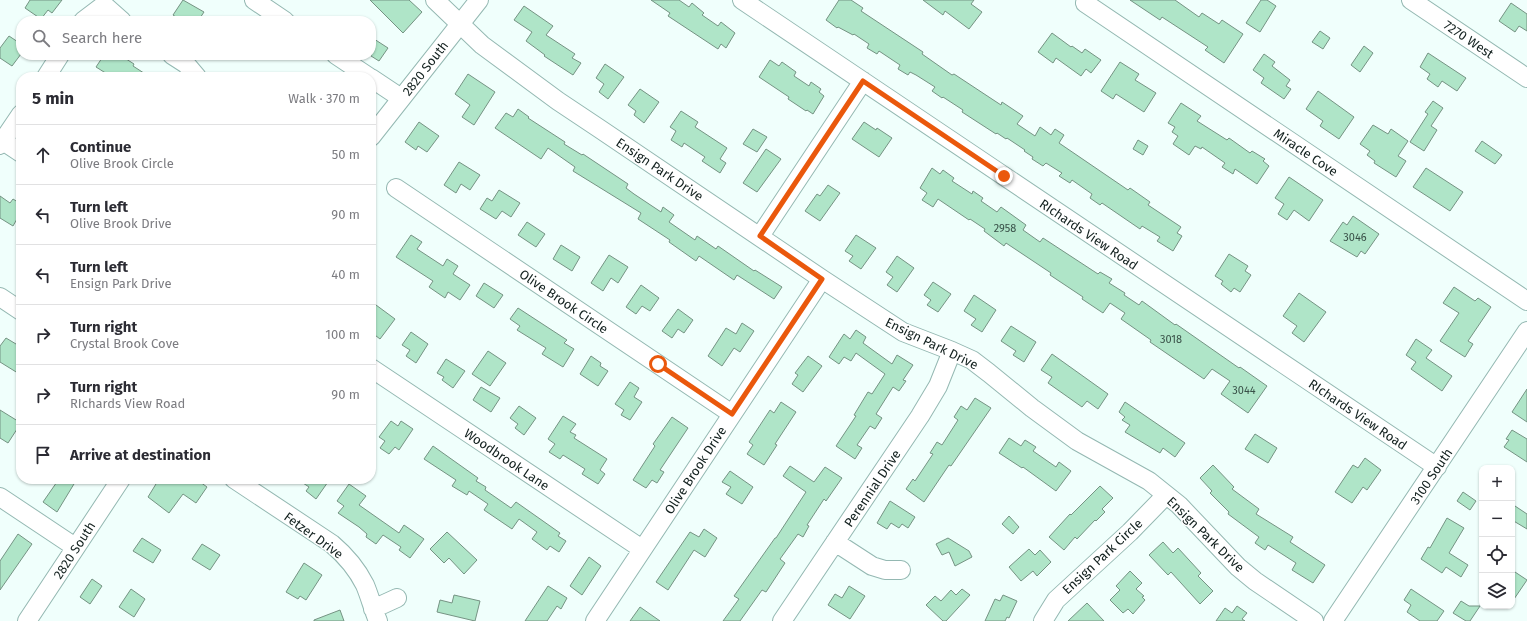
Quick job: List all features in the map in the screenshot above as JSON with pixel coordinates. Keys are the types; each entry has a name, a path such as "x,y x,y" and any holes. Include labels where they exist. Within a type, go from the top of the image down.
{"street":[{"path":"254,0 278,16"},
{"name":"Ensign Park Drive","path":"435,0 482,45 558,101 822,279 903,332 972,360 1032,408 1077,441 1149,481 1179,505 1238,567 1255,581 1314,621"},
{"name":"2820 South","path":"376,131 479,0"},
{"name":"RIchards View Road","path":"742,0 1437,467"},
{"name":"7270 West","path":"1411,0 1527,78"},
{"name":"Miracle Cove","path":"1085,3 1527,301"},
{"path":"90,16 104,5 116,16"},
{"path":"49,72 57,60"},
{"path":"180,60 186,64 192,72"},
{"path":"343,60 361,72"},
{"path":"760,236 863,81"},
{"path":"376,82 401,98"},
{"path":"16,121 1,143 16,150"},
{"name":"Olive Brook Circle","path":"396,188 732,414"},
{"name":"Olive Brook Drive","path":"595,621 822,279"},
{"path":"0,297 16,308"},
{"name":"3100 South","path":"1333,621 1527,331"},
{"name":"Perennial Drive","path":"782,621 920,416 938,386 952,351"},
{"name":"Woodbrook Lane","path":"376,371 642,549"},
{"name":"2820 South","path":"27,621 75,546 118,484"},
{"name":"Fetzer Drive","path":"242,484 332,544 343,553 353,565 364,585 375,615 397,598"},
{"name":"Ensign Park Circle","path":"1043,621 1056,600 1130,532 1166,495"},
{"path":"0,497 75,546"},
{"path":"835,542 872,566 885,570 901,570"}],"building":[{"path":"30,0 62,0 52,13 48,10 43,16 37,16 25,8"},
{"path":"183,0 204,12 201,16 173,15"},
{"path":"370,0 409,0 422,12 403,33"},
{"path":"651,0 679,0 689,7 692,3 704,13 702,15 718,26 721,22 735,33 726,48 721,44 718,49 668,16 670,13"},
{"path":"839,0 851,0 863,8 861,11 923,52 922,54 952,75 954,74 1001,105 1002,102 1023,116 1017,124 1035,136 1040,127 1051,135 1055,129 1064,135 1059,143 1128,190 1130,188 1150,202 1148,205 1181,227 1177,233 1182,236 1173,251 1157,241 1160,237 1142,226 1140,229 1102,203 1100,205 1090,198 1092,194 1072,180 1070,183 1059,176 1062,173 1046,163 1043,166 1032,159 1033,157 1024,151 1025,150 1007,138 1006,139 997,133 996,134 962,112 963,110 932,91 935,87 910,72 908,75 898,69 900,65 879,51 877,54 867,48 869,44 854,34 853,35 838,27 837,28 826,20"},
{"path":"923,0 974,0 971,4 982,12 969,29 945,11 943,15"},
{"path":"1130,0 1175,0 1199,17 1202,13 1219,24 1222,20 1243,34 1224,63 1205,50 1208,47 1162,17 1160,20"},
{"path":"1261,0 1267,0 1276,6 1260,32 1246,23"},
{"path":"1511,3 1527,14 1527,31 1519,26 1515,32 1499,21"},
{"path":"524,6 553,26 546,35 575,54 572,58 581,63 573,75 544,56 545,55 526,41 532,32 514,20"},
{"path":"1320,31 1330,38 1323,49 1312,42"},
{"path":"1052,33 1071,47 1072,46 1082,53 1085,49 1101,60 1091,73 1086,69 1081,76 1056,58 1053,63 1038,52"},
{"path":"9,36 16,41 16,60 12,66 0,58 0,48"},
{"path":"376,40 388,48 379,61 376,59"},
{"path":"1364,46 1373,53 1360,72 1351,65"},
{"path":"1428,53 1466,78 1457,91 1442,81 1438,87 1427,79 1430,74 1420,67"},
{"path":"1264,54 1275,62 1272,66 1290,80 1286,86 1291,89 1284,99 1261,83 1264,78 1253,70"},
{"path":"101,60 128,60 134,64 133,66 142,72 104,72 96,67"},
{"path":"770,60 779,66 782,62 796,72 794,76 809,86 811,82 821,89 819,92 824,96 813,114 788,99 789,97 759,77"},
{"path":"1120,62 1139,74 1135,80 1156,93 1144,112 1116,94 1113,99 1101,91"},
{"path":"605,64 624,77 608,99 599,92 604,84 596,78"},
{"path":"468,74 495,92 474,125 462,117 470,105 455,94"},
{"path":"640,89 659,102 644,123 634,115 636,111 628,105"},
{"path":"1318,91 1354,117 1339,139 1320,126 1323,121 1306,109"},
{"path":"1433,101 1443,108 1431,126 1437,130 1424,151 1410,142 1428,114 1425,112"},
{"path":"1181,103 1201,116 1197,121 1227,140 1229,138 1250,153 1252,151 1265,159 1263,161 1269,166 1257,184 1235,169 1233,174 1222,167 1225,163 1202,147 1201,149 1195,146 1189,155 1173,144 1178,136 1172,132 1175,127 1168,123"},
{"path":"518,109 529,117 528,118 565,142 564,144 582,155 583,154 628,184 626,188 634,194 661,212 663,207 674,215 669,222 695,240 697,236 716,249 718,246 754,271 755,270 782,287 774,299 737,275 734,280 699,256 696,261 669,242 670,240 638,219 641,213 573,171 575,167 548,148 541,159 495,128 506,113 513,117"},
{"path":"681,111 698,122 695,127 727,148 720,159 726,163 720,173 702,161 705,157 684,143 682,147 671,140 676,131 670,127"},
{"path":"419,122 439,136 427,152 418,146 416,150 405,142"},
{"path":"864,122 876,130 877,128 892,138 879,157 852,139"},
{"path":"1373,125 1388,134 1391,129 1408,141 1398,156 1406,161 1396,177 1374,163 1375,161 1367,155 1370,151 1360,144"},
{"path":"753,129 767,137 757,152 743,144"},
{"path":"1138,140 1148,146 1143,155 1133,149"},
{"path":"1482,141 1502,155 1495,164 1475,151"},
{"path":"766,149 781,159 757,192 743,183"},
{"path":"459,162 480,175 470,190 461,184 456,193 444,185"},
{"path":"932,168 940,174 943,170 954,178 952,181 972,194 973,191 983,198 981,201 997,212 1001,207 1026,225 1023,230 1040,242 1043,238 1098,274 1100,272 1112,279 1109,283 1125,293 1124,295 1139,305 1142,301 1175,325 1176,324 1267,386 1248,413 1221,394 1230,381 1212,369 1204,379 1150,342 1151,340 1121,319 1125,313 1110,303 1103,313 1082,299 1083,297 1050,275 1051,273 1006,243 1004,246 984,231 985,229 938,199 933,207 922,200 927,193 920,188"},
{"path":"1426,168 1463,192 1450,211 1413,187"},
{"path":"1289,177 1323,200 1309,221 1294,210 1287,220 1278,214 1284,204 1275,198"},
{"path":"828,185 840,193 820,221 805,211 817,194 820,196"},
{"path":"499,190 520,203 511,217 502,211 496,219 480,209 487,198 492,201"},
{"path":"0,196 10,203 13,199 16,201 16,221 13,226 0,218"},
{"path":"1353,216 1379,234 1365,254 1361,251 1357,257 1330,241 1343,222 1347,225"},
{"path":"527,222 545,234 536,247 518,235"},
{"path":"411,235 422,242 417,249 443,266 447,259 458,266 453,274 470,285 460,300 448,292 445,298 429,287 433,281 396,257"},
{"path":"856,235 876,248 861,269 849,261 853,256 845,251"},
{"path":"561,245 580,257 572,271 553,259"},
{"path":"1229,254 1248,266 1245,271 1251,275 1240,292 1234,288 1231,292 1221,284 1223,281 1215,276"},
{"path":"609,255 628,267 618,283 611,278 603,291 591,283"},
{"path":"897,256 914,268 897,292 887,285 893,277 886,272"},
{"path":"933,282 951,294 938,312 927,305 931,300 924,295"},
{"path":"484,283 503,295 494,308 476,296"},
{"path":"641,285 659,298 650,311 642,306 636,314 626,307"},
{"path":"1454,287 1475,301 1478,298 1491,307 1468,341 1473,344 1465,357 1440,341 1459,313 1443,303"},
{"path":"1299,293 1326,312 1304,342 1292,333 1297,326 1283,316"},
{"path":"974,295 996,310 982,332 971,325 976,319 964,311"},
{"path":"376,305 395,319 380,339 376,336"},
{"path":"518,308 567,340 564,343 574,349 563,367 542,354 546,348 517,330 520,326 510,319"},
{"path":"678,309 693,320 684,333 678,329 672,338 662,331"},
{"path":"742,323 754,331 740,352 734,348 722,366 708,356 726,328 736,334"},
{"path":"1011,326 1036,342 1024,362 1013,355 1016,351 1001,341"},
{"path":"856,330 866,337 863,343 892,364 897,355 913,365 903,380 906,381 899,391 893,387 876,414 882,418 875,429 870,426 857,445 862,448 855,459 836,446 856,416 854,415 868,392 872,394 885,374 856,353 851,361 844,357 839,364 829,357 844,334 850,339"},
{"path":"411,332 428,344 416,363 406,356 410,350 402,345"},
{"path":"6,338 16,344 16,372 0,362 0,346"},
{"path":"1416,339 1432,350 1426,358 1452,376 1442,391 1411,369 1416,362 1406,355"},
{"path":"488,351 506,363 490,386 472,374"},
{"path":"1052,354 1108,394 1098,409 1087,401 1082,407 1048,383 1052,377 1041,370"},
{"path":"591,356 601,363 600,366 608,371 598,386 580,374"},
{"path":"808,356 822,366 803,392 792,384 798,375 795,373"},
{"path":"446,359 465,371 453,388 442,380 444,377 437,373"},
{"path":"630,382 639,388 634,397 642,402 630,420 621,415 624,410 615,404"},
{"path":"481,387 500,398 491,412 473,400"},
{"path":"1527,389 1527,422 1512,412"},
{"path":"975,398 991,408 924,502 906,489 913,479 915,481 933,454 930,453 937,442 942,445 958,420 954,417 961,406 967,410"},
{"path":"781,402 796,412 775,444 777,445 764,465 747,454 753,445 749,442 770,410 774,413"},
{"path":"1125,402 1185,443 1175,457 1163,448 1160,453 1125,432 1130,425 1122,420 1125,417 1119,412"},
{"path":"519,406 536,418 524,435 515,428 518,424 510,418"},
{"path":"0,410 16,420 16,431 8,443 0,438"},
{"path":"563,416 576,424 570,432 576,435 574,438 607,459 600,470 605,474 598,484 582,474 585,469 563,455 560,459 549,452 555,444 548,439"},
{"path":"672,417 688,428 660,470 664,472 657,483 652,480 646,488 633,480 655,446 653,444"},
{"path":"391,421 398,426 401,421 413,429 399,450 395,447 389,454 380,448 385,441 379,437"},
{"path":"1512,430 1527,439 1527,462 1504,447 1509,440 1506,439"},
{"path":"1255,434 1277,448 1268,463 1245,449"},
{"path":"1009,438 1021,446 1025,440 1036,447 1033,451 1056,467 1059,462 1071,471 1056,491 1023,467 1022,468 999,453"},
{"path":"433,446 478,478 476,481 486,487 485,490 511,508 516,502 560,533 558,536 566,541 559,552 550,546 547,550 532,539 537,532 519,519 512,529 484,510 488,504 469,491 467,495 452,486 456,480 424,459"},
{"path":"1365,458 1381,470 1367,490 1363,487 1352,503 1335,492 1353,465 1358,468"},
{"path":"1213,465 1234,487 1232,489 1259,509 1256,514 1293,537 1290,542 1325,565 1313,583 1292,570 1296,563 1268,545 1265,550 1255,543 1259,537 1228,514 1229,512 1210,493 1212,491 1200,478"},
{"path":"790,466 814,482 825,467 842,478 826,501 824,499 807,525 809,526 803,537 798,534 780,559 785,563 766,592 762,590 740,621 723,621 739,599 734,596 776,538 806,492 783,476"},
{"path":"730,471 753,487 742,504 726,494 731,487 722,482"},
{"path":"56,484 74,484 57,512 43,502"},
{"path":"156,484 203,484 207,487 196,503 183,494 169,513 148,497"},
{"path":"304,484 326,484 316,499 306,491 309,487"},
{"path":"349,484 366,496 359,505 399,533 404,525 424,539 410,558 399,550 401,547 383,535 376,544 366,537 367,534 359,527 338,513 344,506 337,501"},
{"path":"1100,486 1113,498 1102,509 1105,512 1077,539 1075,537 1064,550 1049,537 1070,514 1071,515"},
{"path":"1463,492 1476,501 1470,510 1457,501"},
{"path":"890,501 915,517 908,528 902,524 899,528 891,523 887,529 877,523"},
{"path":"1515,506 1527,514 1527,529 1515,522"},
{"path":"1009,516 1019,527 1013,534 1002,524"},
{"path":"1447,518 1464,528 1449,553 1468,565 1461,577 1446,567 1442,573 1421,559 1428,547 1430,548"},
{"path":"704,529 717,538 705,557 694,550 668,590 656,582 690,532 699,537"},
{"path":"447,532 477,560 464,574 449,558 444,563 430,549"},
{"path":"18,534 32,544 0,590 0,561"},
{"path":"142,538 161,550 153,563 133,551"},
{"path":"948,538 969,551 972,557 955,566 949,552 942,555 936,544"},
{"path":"1163,542 1173,553 1178,548 1201,573 1198,576 1213,591 1200,604 1171,572 1168,575 1149,555"},
{"path":"202,544 220,555 210,570 192,559"},
{"path":"1029,549 1035,555 1040,550 1051,562 1037,576 1033,571 1021,581 1009,567"},
{"path":"589,557 601,566 582,595 570,586"},
{"path":"304,563 322,575 306,600 300,596 298,599 286,592"},
{"path":"1130,571 1142,583 1136,589 1144,596 1142,597 1145,600 1133,614 1128,609 1123,613 1110,600 1120,590 1116,586"},
{"path":"1515,572 1527,580 1515,598"},
{"path":"92,579 102,586 90,604 80,597"},
{"path":"548,586 567,598 561,609 557,606 547,621 525,621"},
{"path":"849,586 865,596 850,619 828,605 835,594 842,598"},
{"path":"131,589 145,599 134,617 119,607"},
{"path":"962,589 970,595 946,621 943,621 926,605 935,596 941,601 951,590 956,595"},
{"path":"1411,589 1444,611 1437,621 1420,621 1407,612 1411,605 1404,600"},
{"path":"454,595 480,601 475,621 437,612 440,600 452,603"},
{"path":"1003,595 1017,601 1009,618 1007,617 1005,621 985,621 995,599 1000,601"},
{"path":"1461,601 1469,606 1479,606 1470,621 1466,621 1453,613"},
{"path":"1087,603 1104,621 1068,621"},
{"path":"1237,606 1247,613 1242,619 1245,621 1216,621 1225,608 1232,613"},
{"path":"640,607 660,621 630,621"},
{"path":"340,610 344,621 314,621 314,620"}],"route":[{"path":"658,364 732,414 822,279 760,236 863,81 1004,176"}]}
